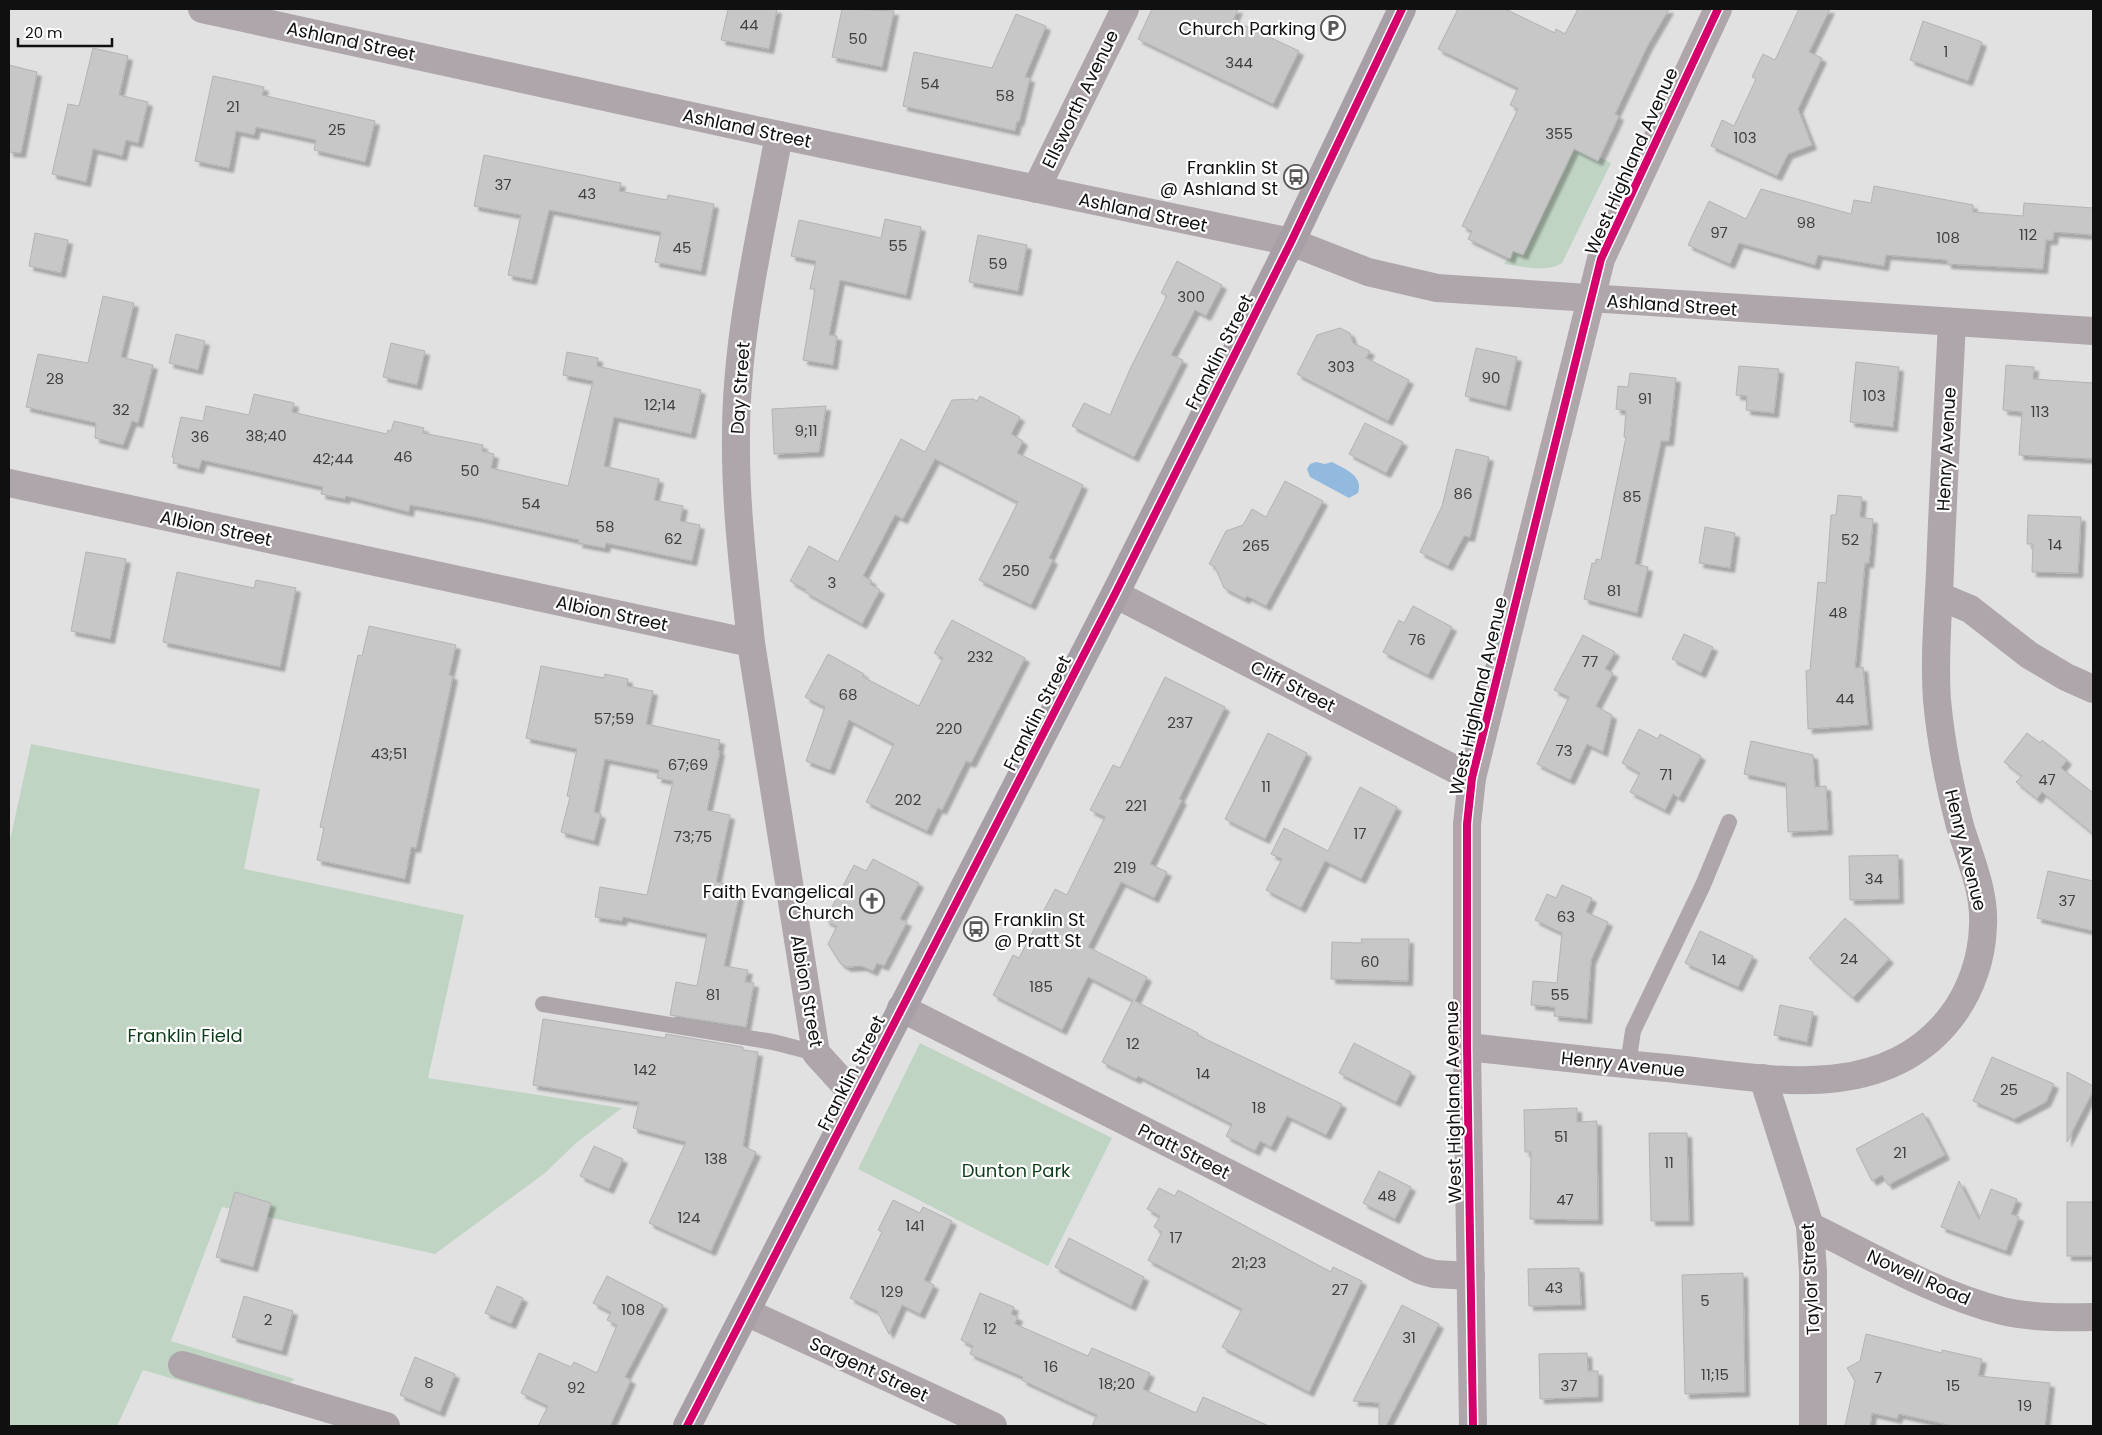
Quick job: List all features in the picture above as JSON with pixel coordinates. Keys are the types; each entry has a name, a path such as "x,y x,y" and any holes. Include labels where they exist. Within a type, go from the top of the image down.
{"main road":[{"name":"Franklin Street","path":"687,1426 1115,594 1290,242 1402,9"}],"street":[{"name":"Ashland Street","path":"202,9 779,135 1290,242 1368,272 1416,284 1484,293 2093,331"},
{"name":"Ellsworth Avenue","path":"1036,189 1124,9"},
{"name":"West Highland Avenue","path":"1473,1426 1467,1048 1467,824 1472,778 1604,250 1718,9"},
{"name":"Day Street","path":"752,643 737,507 736,411 747,307 779,135"},
{"name":"Henry Avenue","path":"1467,1048 1763,1078 1792,1080 1844,1078 1895,1064 1932,1039 1956,1011 1972,981 1982,945 1983,910 1977,878 1952,794 1943,747 1937,696 1939,596 1952,322"},
{"name":"Albion Street","path":"9,483 752,643 816,1053 856,1097"},
{"name":"Cliff Street","path":"1115,594 1472,778"},
{"path":"1939,596 1970,609 2029,655 2066,678 2093,689"},
{"name":"Pratt Street","path":"901,1008 1420,1270 1434,1274 1471,1276"},
{"name":"Taylor Street","path":"1763,1078 1810,1226 1813,1272 1812,1426"},
{"name":"Nowell Road","path":"1810,1226 1944,1292 1972,1302 2002,1311 2034,1316 2093,1317"},
{"name":"Sargent Street","path":"746,1312 993,1426"},
{"path":"182,1365 386,1426"}],"lane":[{"path":"1628,1064 1633,1031 1703,885 1729,822"},
{"path":"543,1004 773,1042 816,1053"}],"green space":[{"path":"1574,149 1597,161 1599,157 1611,163 1562,263 1549,268 1504,264 1513,251 1523,255"},
{"name":"Franklin Field","path":"31,744 260,789 244,869 464,915 428,1078 622,1108 576,1143 545,1173 435,1254 222,1207 171,1341 295,1379 261,1405 143,1370 117,1426 9,1426 9,845"},
{"name":"Dunton Park","path":"920,1043 1112,1138 1048,1266 858,1169"}],"water":[{"path":"1316,462 1325,464 1332,462 1352,474 1358,482 1358,493 1349,498 1310,477 1307,469 1310,464"}],"building":[{"path":"728,9 777,9 769,49 721,40"},
{"path":"842,9 894,11 882,67 832,57"},
{"path":"1152,9 1238,9 1233,20 1299,51 1273,104 1138,39"},
{"path":"1458,9 1505,9 1555,33 1556,29 1565,34 1578,9 1669,9 1648,45 1615,114 1619,116 1598,161 1574,149 1523,255 1513,251 1510,259 1468,239 1472,231 1462,226 1518,109 1510,105 1518,88 1438,49"},
{"path":"1799,9 1830,9 1809,52 1822,58 1798,109 1812,145 1788,154 1777,176 1711,146 1722,120 1734,126 1756,79 1752,77 1763,54 1775,60"},
{"path":"1016,14 1046,26 1025,77 1030,78 1015,131 903,106 914,52 992,68"},
{"path":"1923,21 1982,42 1968,81 1910,60"},
{"path":"93,48 128,56 119,95 148,102 138,143 126,140 122,156 93,149 86,182 52,174 68,104 79,106"},
{"path":"9,65 37,72 21,153 9,152"},
{"path":"213,76 264,87 262,95 375,121 365,162 314,150 316,140 256,127 254,135 236,131 229,168 195,161"},
{"path":"484,155 621,183 619,191 667,200 668,195 714,204 701,271 655,262 661,232 549,210 532,280 508,275 521,215 474,206"},
{"path":"1874,186 1973,205 1973,212 2023,216 2024,203 2093,208 2093,235 2054,232 2053,240 2046,240 2043,269 1947,264 1947,260 1886,255 1884,266 1818,255 1815,265 1739,243 1730,264 1688,245 1709,201 1746,219 1761,189 1851,214 1854,200 1871,203"},
{"path":"885,219 921,227 906,295 840,280 829,335 837,336 833,365 803,360 815,289 810,289 816,261 791,256 799,220 881,238"},
{"path":"35,233 68,240 61,273 29,266"},
{"path":"978,235 1027,245 1018,291 969,282"},
{"path":"1177,261 1222,285 1206,316 1195,310 1171,355 1183,360 1134,457 1072,426 1084,403 1110,415 1131,367 1167,296 1161,293"},
{"path":"103,296 134,303 121,357 153,365 138,423 132,421 123,445 95,438 96,423 26,407 38,354 88,363"},
{"path":"1340,328 1350,333 1353,343 1370,351 1366,358 1409,380 1388,421 1297,374 1317,335"},
{"path":"176,334 205,341 198,370 169,363"},
{"path":"391,343 425,351 417,385 383,377"},
{"path":"1476,348 1517,357 1506,406 1465,396"},
{"path":"567,352 598,358 597,366 701,390 691,434 614,417 604,466 659,479 654,500 683,506 680,521 700,525 692,561 606,543 605,548 578,543 579,540 410,505 409,512 346,496 345,499 321,494 323,487 202,460 199,469 173,463 174,458 172,457 181,417 203,421 206,406 249,415 254,394 294,403 292,412 387,434 388,430 391,431 394,421 424,428 423,433 483,445 482,451 494,454 491,468 568,486 593,381 563,375"},
{"path":"1856,362 1899,367 1893,427 1850,422"},
{"path":"2006,365 2034,367 2033,379 2093,383 2093,459 2019,455 2022,412 2003,410"},
{"path":"1739,366 1779,369 1774,413 1746,410 1747,396 1736,395"},
{"path":"1630,373 1676,378 1669,441 1661,441 1635,564 1648,567 1637,613 1584,599 1592,563 1595,564 1596,559 1601,560 1626,437 1624,437 1626,411 1616,409 1618,386 1628,387"},
{"path":"980,396 1020,417 1011,434 1023,441 1017,453 1083,485 1049,558 1053,560 1031,605 979,580 1018,502 935,459 903,519 895,515 863,576 872,581 870,584 880,590 862,624 805,592 806,590 790,581 809,546 838,562 901,439 925,452 952,400 973,399 977,401"},
{"path":"826,406 819,452 774,454 772,409"},
{"path":"1365,423 1403,442 1386,473 1349,454"},
{"path":"1456,449 1489,457 1470,537 1464,536 1448,566 1420,552 1442,506"},
{"path":"1285,481 1323,501 1266,606 1247,596 1245,599 1224,588 1215,567 1209,564 1226,531 1243,525 1252,509 1266,517"},
{"path":"1838,495 1862,497 1860,517 1873,519 1869,563 1865,563 1855,668 1863,667 1868,725 1808,729 1806,671 1810,670 1818,582 1826,583 1831,515 1836,515"},
{"path":"2028,515 2081,517 2078,573 2032,572 2033,544 2027,544"},
{"path":"1705,527 1735,533 1730,568 1699,563"},
{"path":"86,552 126,559 110,639 71,631"},
{"path":"177,572 254,588 256,580 296,588 280,667 163,642"},
{"path":"1413,606 1452,627 1428,675 1383,652 1399,620 1404,623"},
{"path":"952,620 1025,658 971,763 966,761 942,810 938,808 927,831 866,802 894,744 849,720 830,770 806,761 825,707 805,697 828,654 864,674 863,677 919,706 943,658 934,653"},
{"path":"369,626 456,645 449,675 453,676 416,848 411,847 405,879 317,860 324,828 320,827 358,655 362,656"},
{"path":"1684,634 1713,647 1701,673 1672,659"},
{"path":"1583,635 1615,652 1605,669 1613,673 1596,706 1612,715 1603,752 1587,744 1570,780 1537,764 1569,697 1554,690"},
{"path":"541,666 604,678 605,674 628,679 627,686 653,691 646,724 720,740 718,750 720,751 707,810 730,815 716,882 741,887 724,966 748,970 745,982 754,983 746,1027 670,1015 676,982 697,986 707,934 623,917 622,921 595,917 600,887 647,895 673,781 657,778 659,770 605,759 594,812 601,814 594,841 561,832 570,797 567,796 577,749 526,738"},
{"path":"1165,677 1225,707 1179,799 1182,800 1150,864 1167,872 1154,898 1121,882 1088,947 1147,977 1135,1001 1198,1033 1197,1035 1342,1104 1326,1135 1287,1116 1271,1147 1260,1141 1255,1151 1226,1136 1232,1124 1138,1076 1136,1079 1102,1062 1133,1000 1088,977 1062,1030 993,995 1013,955 1019,958 1055,889 1067,895 1105,817 1090,810 1113,765 1120,768"},
{"path":"1639,729 1658,739 1660,734 1701,756 1679,798 1673,794 1665,810 1630,792 1640,773 1622,763"},
{"path":"1268,733 1307,753 1265,839 1225,819"},
{"path":"2027,733 2040,743 2042,740 2067,760 2061,768 2093,793 2093,834 2042,792 2037,799 2016,782 2022,776 2004,762"},
{"path":"1751,741 1813,755 1815,787 1826,786 1828,830 1788,832 1786,783 1744,774"},
{"path":"1360,787 1397,807 1361,879 1325,861 1301,908 1266,890 1282,859 1271,854 1284,828 1328,851"},
{"path":"1898,855 1899,899 1850,900 1849,856"},
{"name":"Faith Evangelical Church","path":"873,859 919,883 900,919 907,922 884,966 877,963 873,971 862,966 847,967 840,963 828,944 837,926 825,920 854,865 866,871"},
{"path":"2048,871 2093,881 2093,931 2037,918"},
{"path":"1562,885 1592,898 1586,912 1608,922 1591,960 1587,1019 1554,1016 1555,1007 1531,1005 1533,981 1557,983 1562,933 1535,920 1547,894 1556,898"},
{"path":"1845,918 1889,959 1853,998 1809,958"},
{"path":"1700,931 1753,956 1738,987 1685,963"},
{"path":"1361,939 1409,939 1408,981 1331,979 1332,942 1362,943"},
{"path":"1780,1005 1813,1012 1807,1042 1774,1035"},
{"path":"543,1019 665,1038 666,1034 743,1047 743,1050 758,1052 743,1146 756,1152 711,1251 649,1223 686,1142 633,1128 639,1102 533,1085"},
{"path":"1354,1043 1411,1072 1396,1102 1339,1073"},
{"path":"1992,1057 2054,1084 2046,1102 2014,1119 1973,1101"},
{"path":"2067,1072 2093,1086 2093,1091 2067,1142"},
{"path":"1577,1108 1577,1122 1597,1121 1598,1220 1530,1219 1531,1152 1525,1152 1524,1110"},
{"path":"1923,1113 1945,1155 1888,1185 1882,1175 1872,1181 1856,1149"},
{"path":"1649,1133 1687,1133 1689,1221 1651,1221"},
{"path":"594,1146 623,1159 609,1189 580,1176"},
{"path":"1379,1171 1411,1187 1395,1219 1363,1203"},
{"path":"1959,1181 1979,1220 1991,1189 2017,1199 2011,1214 2019,1217 2006,1251 1941,1227"},
{"path":"1159,1188 1175,1196 1178,1190 1331,1272 1333,1267 1362,1281 1309,1392 1222,1347 1242,1309 1148,1260 1162,1232 1154,1227 1160,1216 1147,1209"},
{"path":"235,1192 271,1203 253,1267 216,1257"},
{"path":"893,1200 920,1213 923,1207 952,1221 924,1280 934,1285 920,1314 902,1305 889,1334 877,1311 850,1298 882,1232 878,1230"},
{"path":"2067,1202 2093,1202 2093,1256 2067,1256"},
{"path":"1069,1238 1144,1277 1131,1306 1055,1267"},
{"path":"1579,1268 1581,1305 1529,1306 1528,1269"},
{"path":"1743,1273 1745,1392 1685,1394 1682,1275"},
{"path":"607,1276 663,1305 625,1377 631,1380 610,1426 538,1426 548,1406 521,1393 539,1353 571,1367 574,1362 597,1373 617,1325 607,1320 611,1312 593,1303"},
{"path":"497,1286 523,1298 511,1324 485,1313"},
{"path":"980,1293 1014,1307 1011,1314 1018,1317 1015,1324 1088,1356 1092,1348 1150,1373 1143,1389 1196,1413 1203,1397 1269,1426 1092,1426 1097,1415 1022,1380 1023,1377 970,1354 973,1346 961,1340"},
{"path":"244,1296 293,1311 282,1351 232,1337"},
{"path":"1402,1305 1439,1324 1386,1426 1379,1426 1379,1403 1353,1401"},
{"path":"1866,1334 1942,1353 1942,1350 1982,1359 1978,1376 2050,1383 2045,1426 1953,1426 1899,1414 1897,1419 1872,1413 1870,1426 1845,1426 1855,1381 1847,1368 1860,1361"},
{"path":"1587,1353 1588,1371 1598,1371 1598,1397 1540,1399 1539,1354"},
{"path":"415,1357 455,1374 440,1412 400,1395"}],"cycle path":[{"path":"687,1426 1115,594 1291,242 1402,9"},
{"path":"1473,1426 1467,1047 1467,824 1472,778 1601,259 1718,9"}],"place":[{"name":"Church Parking","path":"1333,28"},
{"name":"Franklin St @ Ashland St","path":"1296,177"},
{"name":"Faith Evangelical Church","path":"872,901"},
{"name":"Franklin St @ Pratt St","path":"976,929"}]}
